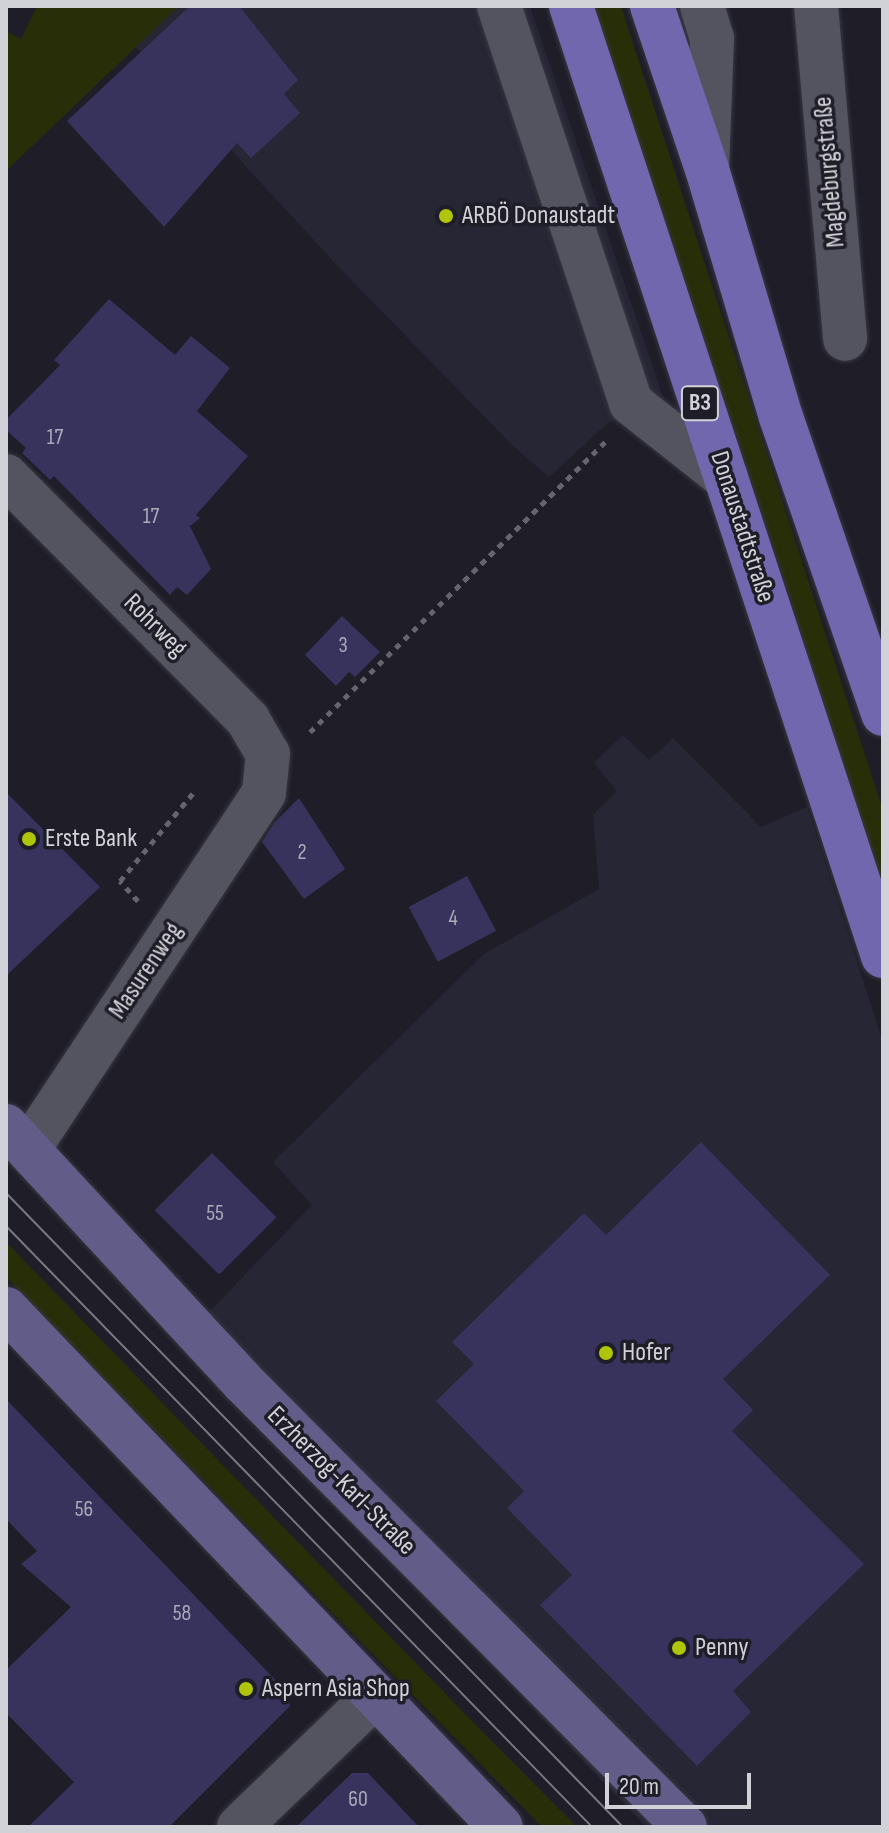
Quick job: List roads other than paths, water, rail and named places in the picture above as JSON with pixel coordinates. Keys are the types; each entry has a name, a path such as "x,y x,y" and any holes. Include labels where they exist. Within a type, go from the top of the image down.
{"main road":[{"name":"Donaustadtstraße","path":"571,6 883,956"},
{"path":"652,6 707,169 781,417 883,714"},
{"name":"Erzherzog-Karl-Straße","path":"17,1137 243,1382 685,1827"},
{"path":"10,1320 501,1827"}],"street":[{"path":"499,6 631,403 726,478"},
{"path":"702,6 712,38 707,169"},
{"name":"Magdeburgstraße","path":"816,6 845,339"},
{"name":"Rohrweg","path":"6,476 248,720 266,773"},
{"name":"Masurenweg","path":"17,1137 266,773"},
{"path":"239,1827 375,1696"}],"tram line":[{"path":"6,1193 623,1827"},
{"path":"6,1226 592,1827"}],"place":[{"name":"ARBÖ Donaustadt","path":"446,216"},
{"name":"Erste Bank","path":"29,839"},
{"name":"Hofer","path":"606,1353"},
{"name":"Penny","path":"679,1648"},
{"name":"Aspern Asia Shop","path":"246,1689"}]}
